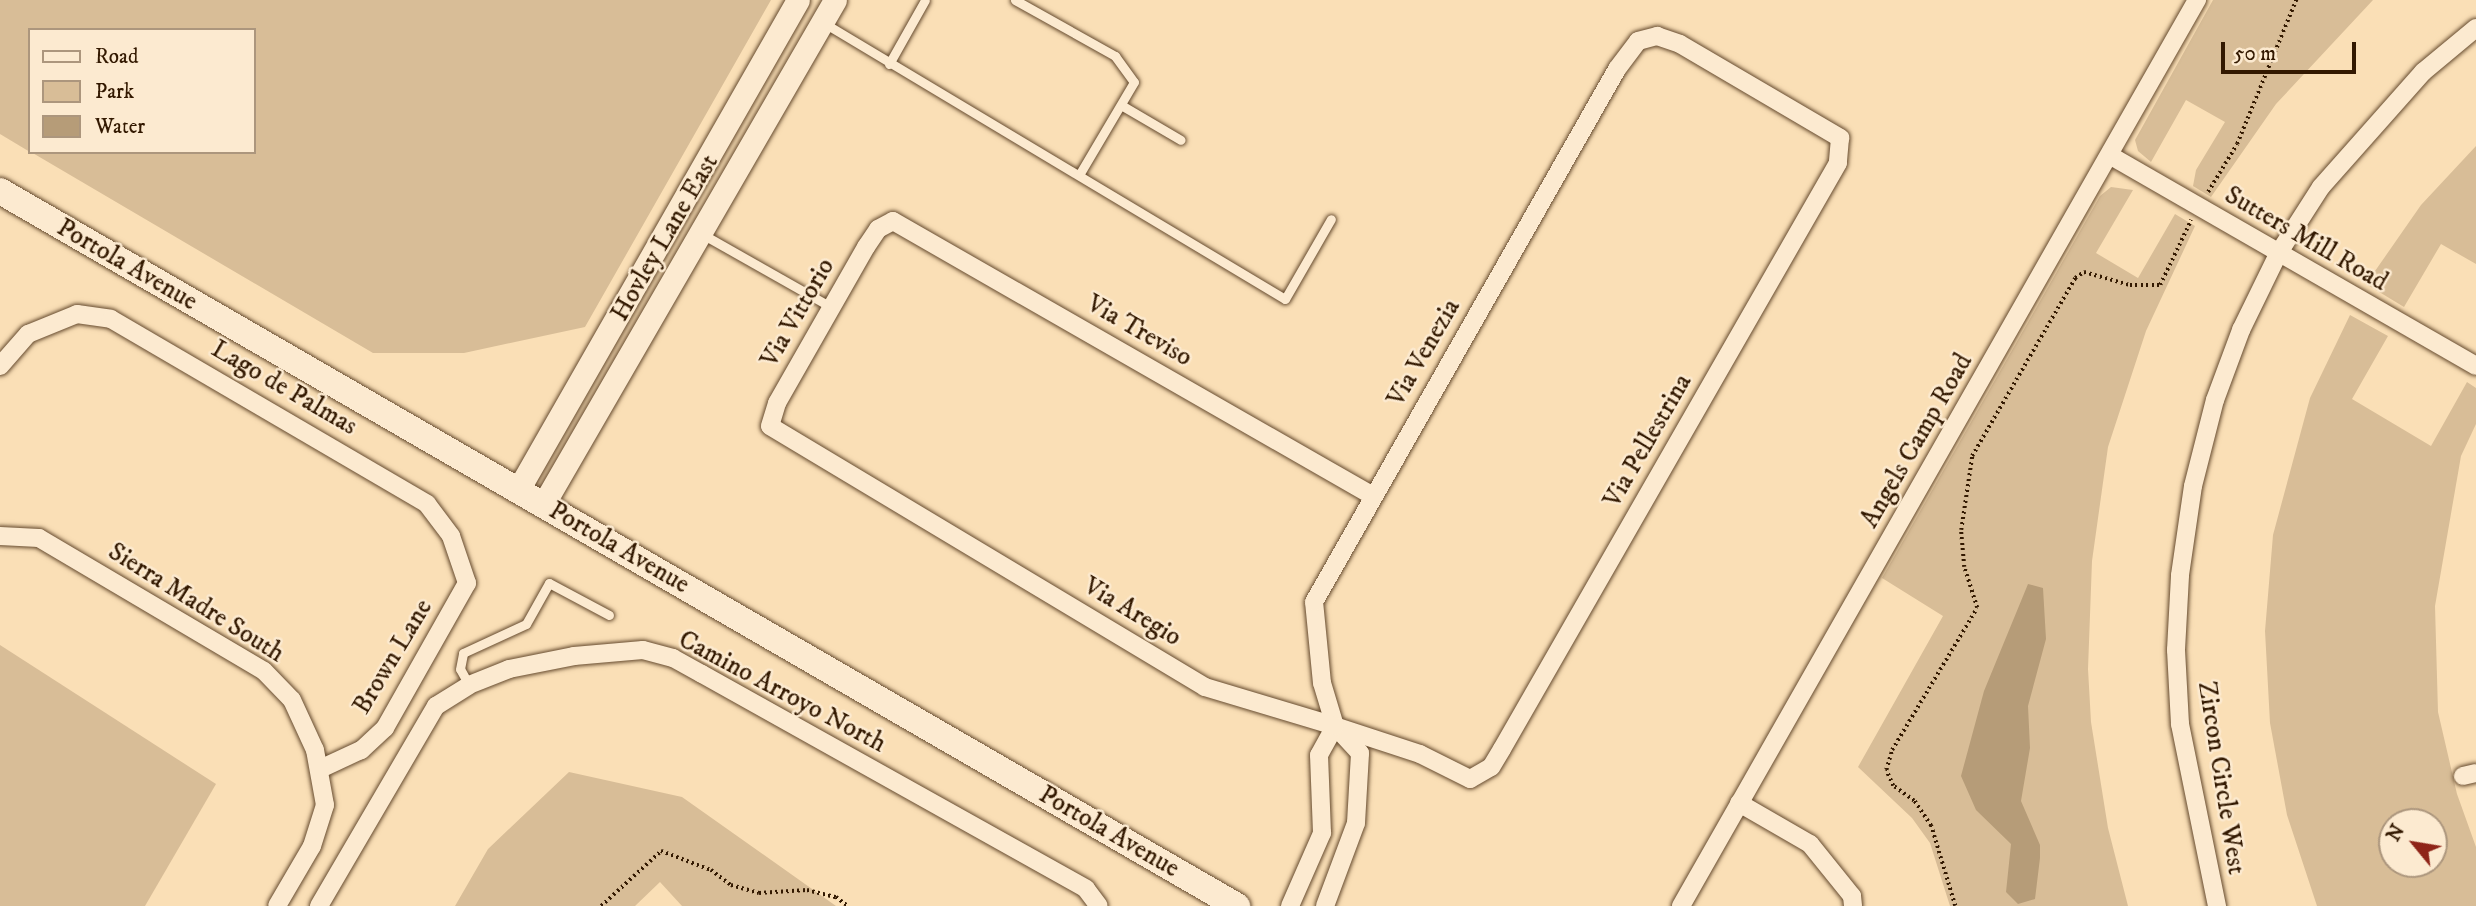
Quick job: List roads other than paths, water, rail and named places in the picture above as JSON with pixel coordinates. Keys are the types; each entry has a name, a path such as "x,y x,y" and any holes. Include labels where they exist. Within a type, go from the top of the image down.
{"main road":[{"name":"Portola Avenue","path":"0,191 1237,906"}],"street":[{"name":"Hovley Lane East","path":"518,490 798,0"},
{"path":"810,0 812,13 822,22"},
{"name":"Hovley Lane East","path":"543,505 835,0"},
{"name":"Angels Camp Road","path":"1681,906 2111,156 2197,0"},
{"name":"Zircon Circle West","path":"2217,906 2180,723 2176,650 2180,575 2193,486 2215,400 2241,330 2278,254 2321,187 2373,125 2423,72 2476,28"},
{"name":"Via Venezia","path":"1325,906 1356,823 1360,752 1335,726 1322,682 1314,602 1617,69 1638,41 1657,36 1681,44 1840,138"},
{"name":"Via Pellestrina","path":"1491,767 1838,163 1840,138"},
{"name":"Sutters Mill Road","path":"2111,156 2476,366"},
{"name":"Via Treviso","path":"878,229 893,221 910,228 1373,496"},
{"name":"Via Vittorio","path":"770,426 777,403 878,229"},
{"name":"Lago de Palmas","path":"0,366 28,334 77,314 111,318 427,504 451,536 467,583"},
{"name":"Via Aregio","path":"770,426 1205,687 1420,754 1470,779 1491,767"},
{"name":"Sierra Madre South","path":"0,536 18,533 39,538 264,671 292,700 320,769 325,805 312,846 277,906"},
{"name":"Brown Lane","path":"320,769 361,750 385,728 467,583"},
{"name":"Camino Arroyo North","path":"319,906 436,706 469,685 509,669 574,656 643,650 673,659 1086,889 1099,906"},
{"path":"1290,906 1322,833 1319,755 1335,726"},
{"path":"1739,803 1810,844 1852,895 1853,906"}],"lane":[{"path":"889,64 925,0"},
{"path":"1015,0 1115,56 1134,82 1079,175"},
{"path":"822,22 1285,299 1331,219"},
{"path":"1121,105 1181,140"},
{"path":"700,234 831,307"},
{"path":"469,685 460,669 463,653 526,624 549,583 609,615"}],"water":[{"path":"2028,584 2043,588 2046,639 2028,706 2030,748 2021,801 2040,845 2040,858 2035,899 2018,904 2006,892 2011,844 1976,810 1961,776 1984,691"}]}
